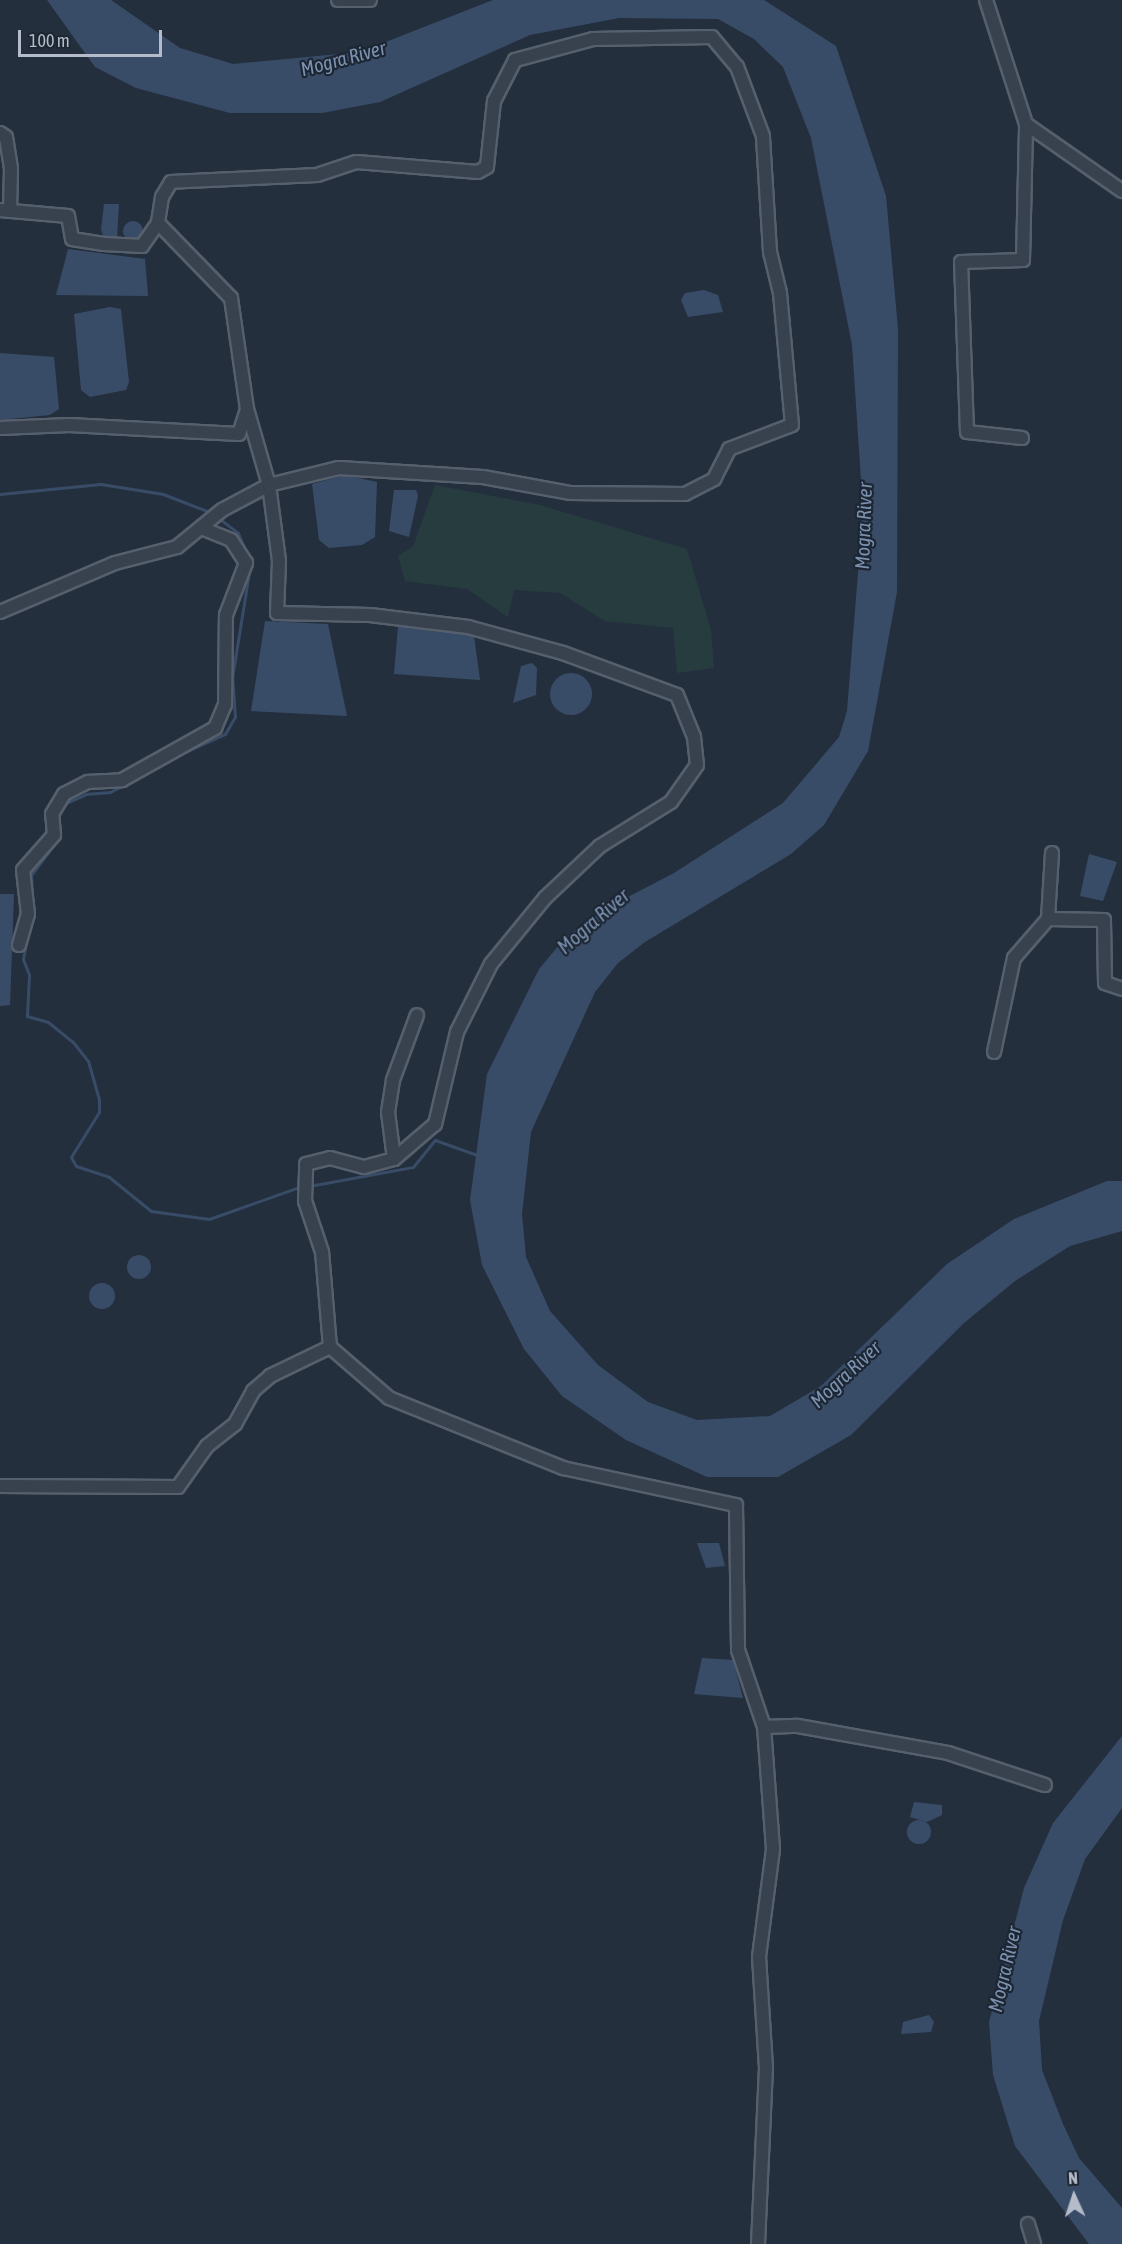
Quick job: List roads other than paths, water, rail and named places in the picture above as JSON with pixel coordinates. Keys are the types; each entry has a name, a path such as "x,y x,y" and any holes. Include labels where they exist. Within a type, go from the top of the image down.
{"street":[{"path":"338,0 370,0"},
{"path":"986,0 1026,124 1023,260 961,262 967,432 1023,438"},
{"path":"0,133 6,137 11,168 5,211 68,216 72,239 142,246 159,223 162,197 171,182 317,175 356,162 478,172 487,167 494,101 514,60 593,39 712,37 737,67 763,136 770,252 780,293 792,425 729,449 714,479 685,494 582,494 483,477 339,468 269,485 222,510 177,547 115,563 0,612"},
{"path":"1026,124 1122,191"},
{"path":"159,223 231,298 247,409 269,485 279,561 277,613 427,620 563,653 678,695 694,737 697,765 671,802 600,846 545,898 491,964 457,1032 435,1124 394,1160 364,1167 330,1158 306,1164 305,1201 322,1252 330,1347 388,1398 563,1468 736,1505 738,1650 764,1727 773,1849 759,1957 766,2068 758,2244"},
{"path":"0,428 69,425 239,435 247,409"},
{"path":"19,945 28,914 23,870 54,836 52,814 64,794 88,782 122,780 215,728 225,705 226,615 246,563 231,540 201,528"},
{"path":"994,1052 1014,958 1048,919 1052,853"},
{"path":"1048,919 1104,920 1105,983 1122,988"},
{"path":"394,1160 388,1112 393,1080 417,1015"},
{"path":"0,1486 178,1488 207,1446 235,1424 253,1391 270,1376 330,1347"},
{"path":"764,1727 798,1726 948,1753 1045,1785"},
{"path":"1028,2224 1034,2244"}],"water":[{"name":"Mogra River","path":"47,0 111,0 180,48 233,64 360,52 493,0 764,0 836,46 886,196 898,329 897,592 868,751 824,825 791,854 645,942 618,963 595,992 531,1132 522,1214 526,1257 550,1311 598,1365 648,1402 697,1420 770,1416 821,1386 947,1264 1014,1219 1107,1181 1122,1181 1122,1231 1070,1246 1015,1281 964,1323 851,1435 778,1477 707,1477 626,1440 562,1396 524,1349 482,1265 470,1200 487,1074 539,969 566,937 605,909 674,873 783,803 839,737 847,711 863,510 852,345 811,138 783,67 754,39 718,19 619,18 530,35 380,102 322,113 230,113 136,88 95,67"},
{"path":"104,204 119,204 117,240 104,237 101,230"},
{"path":"133,221 140,224 143,231 140,238 133,241 126,238 123,231 126,224"},
{"path":"68,249 145,259 148,296 56,295"},
{"path":"704,290 718,295 723,312 688,317 681,300 685,293"},
{"path":"110,307 121,309 129,382 126,390 90,397 81,390 74,314"},
{"path":"0,353 54,357 59,409 50,415 0,420"},
{"path":"345,475 377,482 375,537 362,545 329,548 319,540 312,484"},
{"path":"394,490 416,490 418,496 409,537 389,531"},
{"path":"265,621 328,624 347,716 251,711"},
{"path":"449,623 474,636 480,680 394,674 398,627"},
{"path":"532,663 537,668 536,695 513,703 521,666"},
{"path":"571,673 579,674 586,679 591,686 591,702 586,709 579,714 571,715 563,714 556,709 551,702 550,694 551,686 556,679 563,674"},
{"path":"1089,854 1117,862 1103,901 1080,896"},
{"path":"0,894 14,894 10,1005 0,1006"},
{"path":"134,1255 144,1255 151,1262 151,1272 144,1279 134,1279 127,1272 127,1262"},
{"path":"102,1283 111,1287 115,1296 111,1305 102,1309 93,1305 89,1296 93,1287"},
{"path":"697,1543 719,1543 725,1566 706,1568"},
{"path":"702,1658 733,1660 743,1698 694,1694"},
{"name":"Mogra River","path":"1122,1736 1122,1808 1085,1859 1063,1920 1039,2021 1042,2070 1063,2124 1079,2158 1122,2208 1122,2244 1089,2244 1015,2146 993,2075 989,2022 1024,1888 1053,1823"},
{"path":"914,1802 942,1805 942,1815 927,1822 910,1817"},
{"path":"919,1820 928,1823 931,1832 928,1841 919,1844 910,1841 907,1832 910,1823"},
{"path":"929,2015 934,2022 931,2032 901,2034 903,2022"}],"waterway":[{"path":"0,494 101,484 163,494 212,513"},
{"path":"217,517 238,533 245,550"},
{"path":"176,756 225,734 235,717 232,678 250,565"},
{"path":"57,820 64,804 86,794 110,792 154,769"},
{"path":"32,900 31,875 58,839"},
{"path":"33,906 23,959 29,975 27,1016 48,1022 73,1042 88,1061 99,1099 99,1112 71,1157 76,1166 109,1177 151,1211 209,1219 302,1186"},
{"path":"309,1186 413,1167 435,1140 477,1155"}]}
